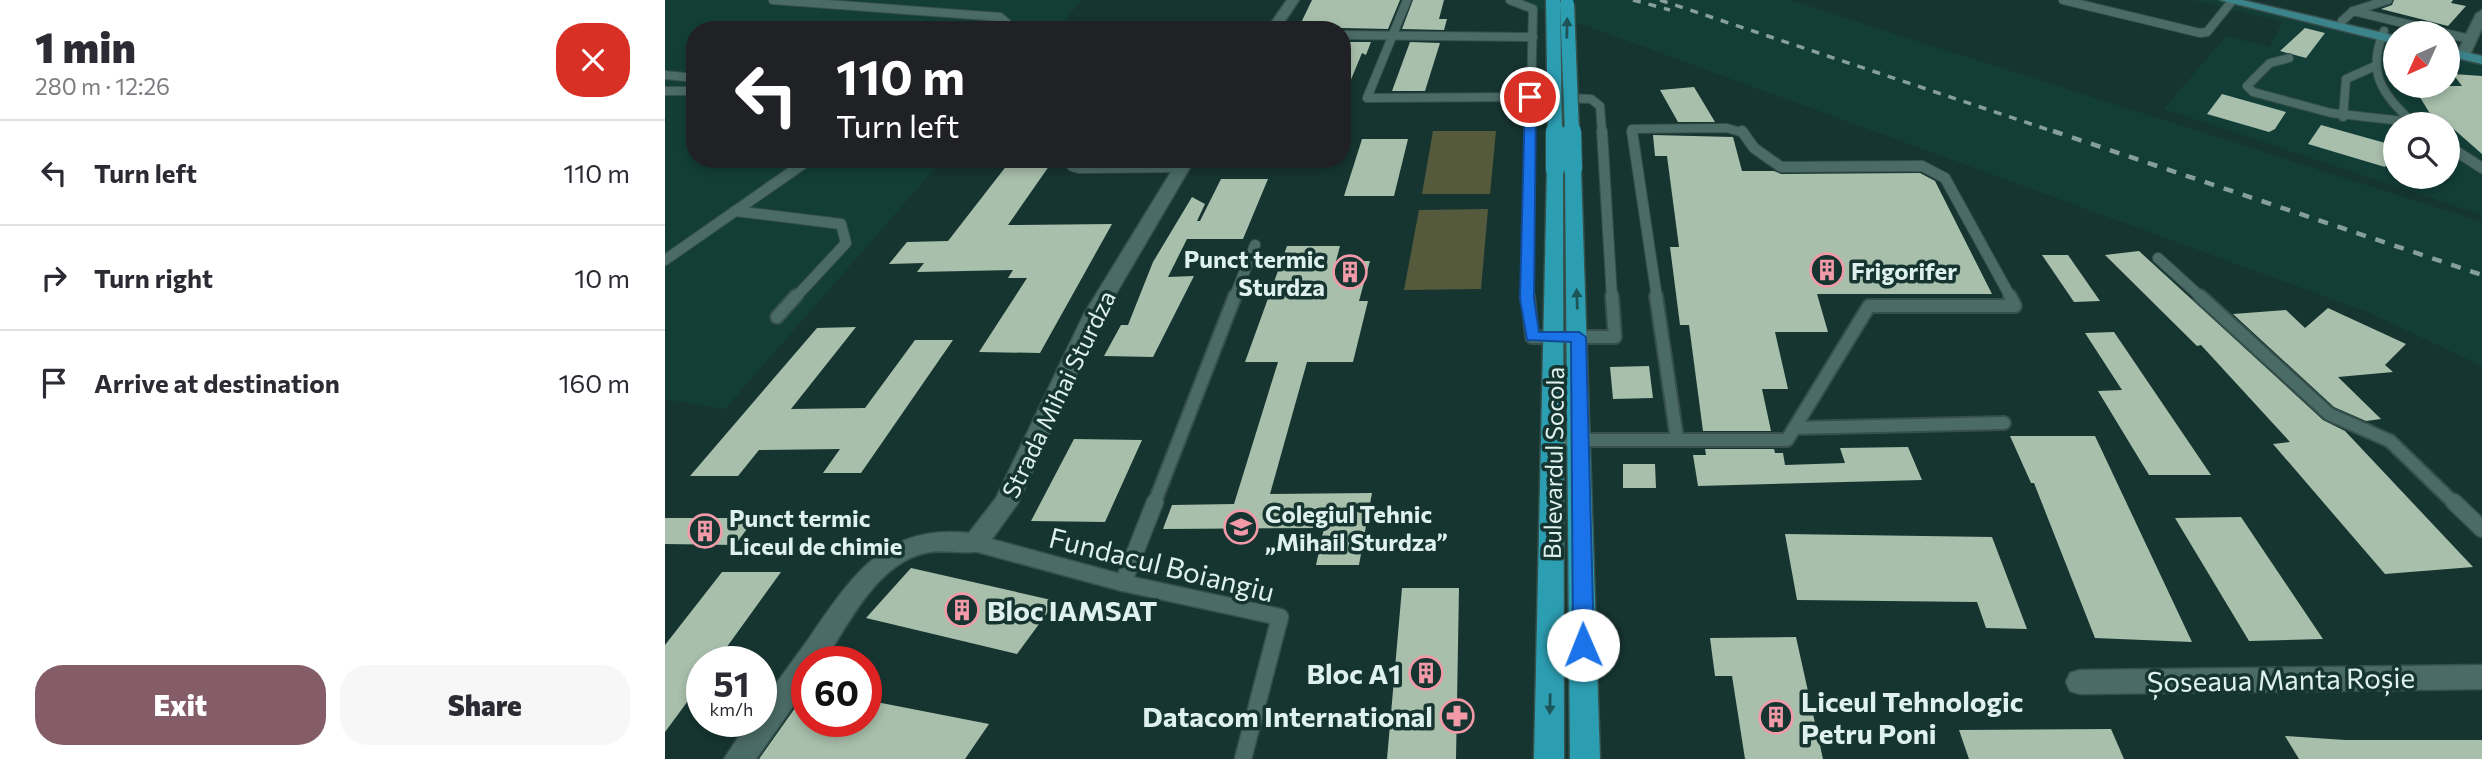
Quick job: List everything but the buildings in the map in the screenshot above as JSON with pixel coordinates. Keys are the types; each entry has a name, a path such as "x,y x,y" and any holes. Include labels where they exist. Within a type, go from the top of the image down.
{"main road":[{"name":"Bulevardul Socola","path":"1553,0 1564,170 1579,337 1585,759"},
{"name":"Bulevardul Socola","path":"1549,759 1554,337 1564,170 1567,0"},
{"path":"2248,0 2383,33"},
{"path":"2229,1 2383,33"},
{"path":"2461,47 2482,54"},
{"path":"2461,49 2466,48 2482,60"}],"street":[{"path":"1278,21 1293,0"},
{"path":"2466,48 2482,14"},
{"name":"Strada Mihai Sturdza","path":"975,543 1006,503 1094,314 1182,168"},
{"path":"818,646 865,581 888,556 921,541 950,537 975,543"},
{"name":"Șoseaua Manta Roșie","path":"2080,682 2482,677"},
{"path":"739,759 791,685"}],"lane":[{"path":"773,0 1000,17 1005,21"},
{"path":"1407,0 1367,98 1530,97 1591,99 1600,106 1615,337 1532,337 1527,299 1530,97 1533,9 1510,0"},
{"path":"2063,0 2200,33 2207,32 2229,1"},
{"path":"2342,22 2353,11 2388,0"},
{"path":"2353,11 2394,21"},
{"path":"1351,35 1533,37"},
{"path":"2343,117 2346,79 2373,67 2383,43"},
{"path":"2461,44 2466,48"},
{"path":"2288,58 2270,63 2246,86 2253,92 2274,100 2343,117 2383,120"},
{"path":"2373,67 2385,90 2404,112"},
{"path":"665,75 686,77"},
{"path":"665,91 686,90"},
{"path":"1553,440 1787,440 1869,306 2015,306 1945,178 1922,166 1781,166 1754,148 1742,131 1735,129 1632,129 1677,439"},
{"path":"2460,154 2482,168"},
{"path":"665,260 797,168"},
{"path":"735,211 841,224 845,232 845,243 777,317"},
{"path":"1123,583 1255,245"},
{"path":"2158,258 2329,414 2391,441 2482,529"},
{"path":"1795,428 2004,423"},
{"name":"Fundacul Boiangiu","path":"975,543 1123,583 1280,617 1243,759"}],"shaded area":[{"path":"665,0 1082,0 1064,21 686,21 686,168 935,168 725,409 665,399"},
{"path":"1516,0 1789,0 2482,222 2482,366 2370,313"},
{"path":"2193,0 2230,0 2383,40 2383,98 2461,98 2461,59 2482,65 2482,215 2404,189 2460,189 2460,112 2383,112 2383,182 2164,109 2226,36 2269,47 2283,22"},
{"path":"1433,131 1496,131 1490,194 1422,194"},
{"path":"1488,209 1481,289 1404,290 1419,210"}],"railway":[{"path":"1633,0 1670,10"},
{"path":"1660,0 2058,133"},
{"path":"2053,131 2482,275"}],"place":[{"name":"Frigorifer","path":"1827,270"},
{"name":"Punct termic Sturdza","path":"1350,272"},
{"name":"Colegiul Tehnic „Mihail Sturdza”","path":"1241,527"},
{"name":"Punct termic Liceul de chimie","path":"705,531"},
{"name":"Bloc IAMSAT","path":"962,610"},
{"name":"Bloc A1","path":"1426,673"},
{"name":"Datacom International","path":"1457,716"},
{"name":"Liceul Tehnologic Petru Poni","path":"1776,717"}],"route":[{"path":"1530,97 1527,299 1532,337 1579,337 1583,645"}]}
